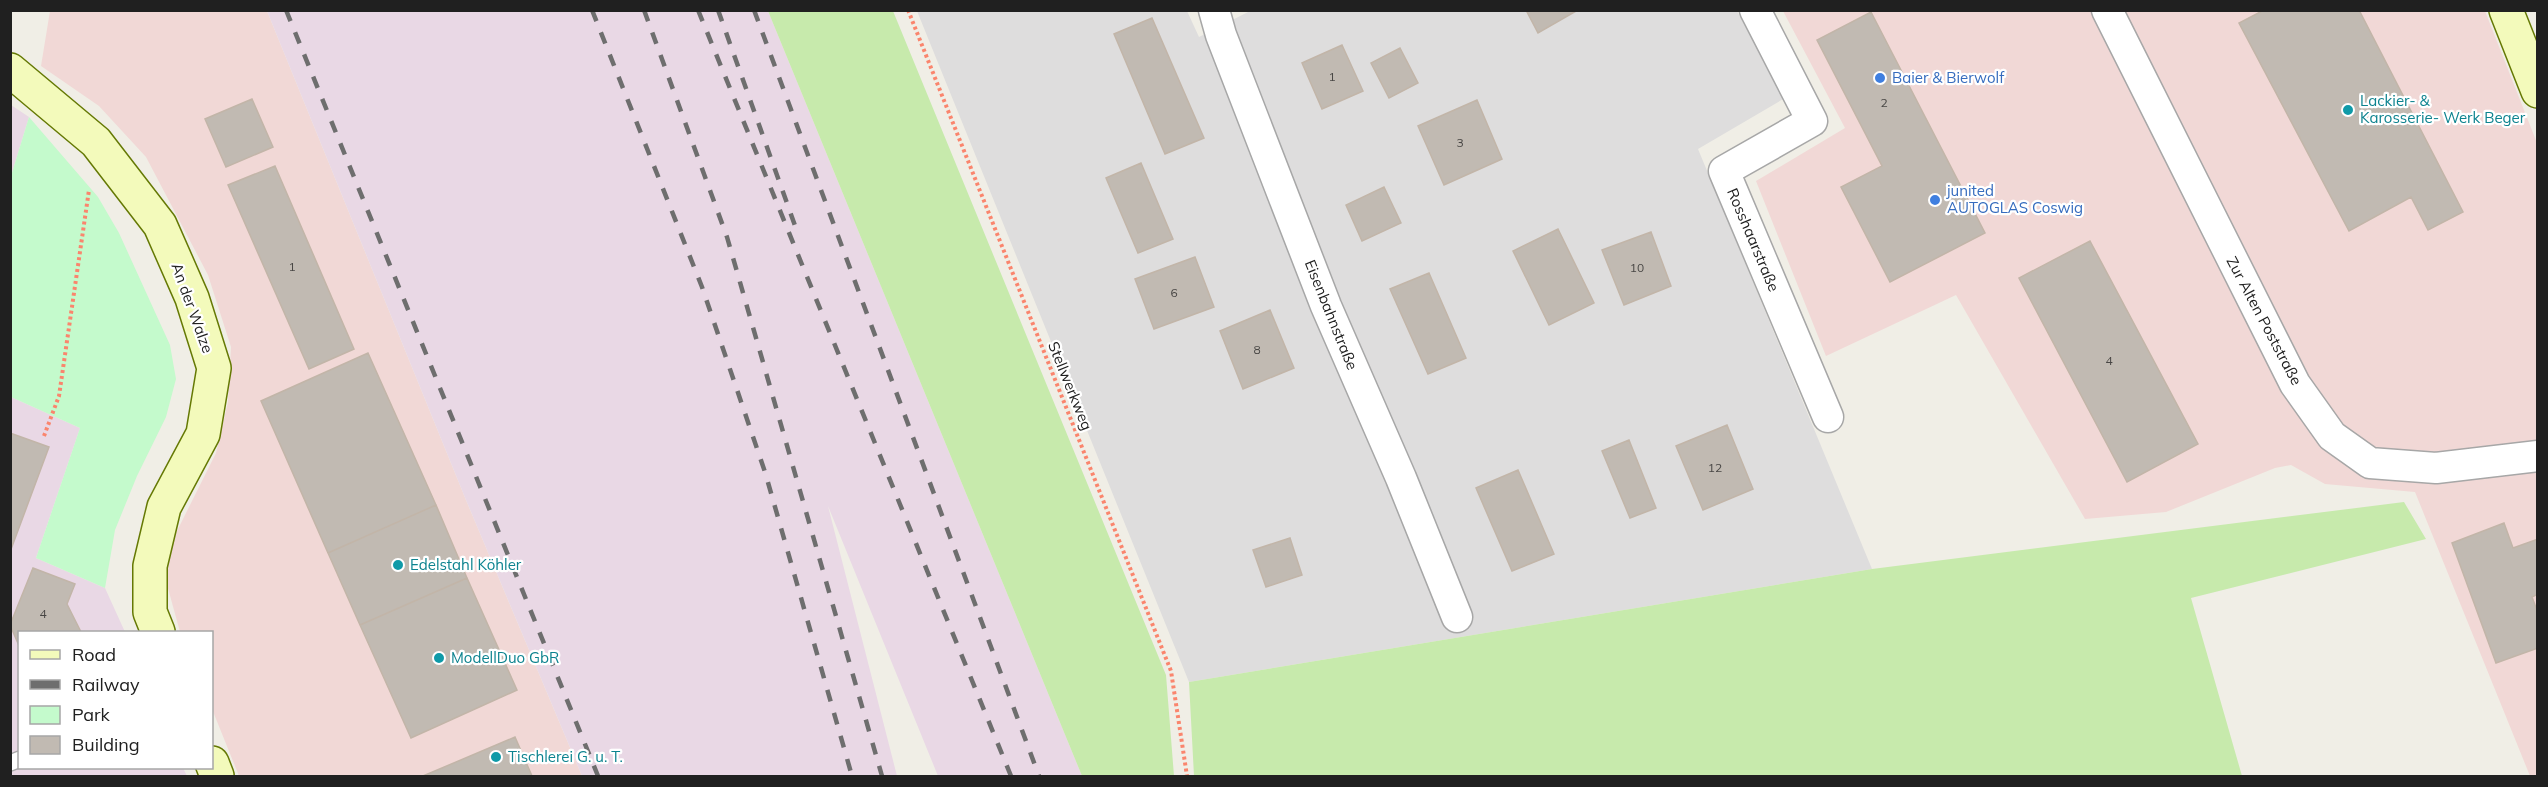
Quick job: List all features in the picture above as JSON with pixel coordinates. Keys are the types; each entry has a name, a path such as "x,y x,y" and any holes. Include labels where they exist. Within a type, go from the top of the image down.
{"street":[{"name":"Eisenbahnstraße","path":"1214,10 1221,35 1326,306 1401,478 1457,617"},
{"name":"Rosshaarstraße","path":"1755,10 1812,121 1724,171 1828,417"},
{"name":"Zur Alten Poststraße","path":"2107,10 2295,384 2332,436 2370,463 2436,468 2538,456"},
{"path":"2506,10 2538,91"},
{"name":"An der Walze","path":"10,70 96,142 159,225 192,298 214,368 203,434 164,507 150,566 150,612 157,631"}],"path":[{"name":"Stellwerkweg","path":"908,10 1171,671 1187,777"},
{"path":"44,436 59,396 96,142"}],"shaded area":[{"path":"50,11 267,11 466,500 582,776 239,776 213,711 213,631 180,631 166,581 173,539 216,453 228,402 231,347 208,275 146,157 99,106 41,66"},
{"path":"267,11 768,11 1082,776 938,776 828,506 897,776 582,776 466,500"},
{"path":"917,11 1187,11 1199,37 1250,11 1737,11 1785,98 1698,149 1872,569 1189,682"},
{"path":"1783,11 2485,11 2537,143 2537,776 2530,776 2415,492 2325,484 2291,465 2275,468 2166,512 2085,519 1956,295 1826,356 1756,181 1845,128"},
{"path":"11,105 29,117 11,176"},
{"path":"11,397 80,428 36,558 105,588 125,631 18,631 18,769 184,769 187,776 11,776"}],"green space":[{"path":"768,11 893,11 1166,675 1174,776 1082,776"},
{"path":"29,117 98,197 119,233 170,345 176,379 166,417 137,476 115,530 105,588 36,558 80,428 11,397 11,176"},
{"path":"2404,502 2426,539 2191,598 2242,776 1194,776 1189,682 1872,569"}],"building":[{"path":"1526,10 1578,10 1538,33"},
{"name":"Lackier- & Karosserie- Werk Beger","path":"2264,10 2359,10 2463,212 2428,230 2411,197 2349,231 2239,23"},
{"path":"1871,12 1985,233 1890,282 1841,187 1882,166 1817,40"},
{"path":"1152,18 1204,138 1165,154 1114,34"},
{"path":"1342,45 1363,91 1322,109 1302,63"},
{"path":"1400,48 1418,83 1389,98 1371,63"},
{"path":"252,99 273,147 226,167 205,119"},
{"path":"1477,100 1502,159 1444,185 1418,126"},
{"path":"1141,163 1173,239 1138,253 1106,178"},
{"path":"275,166 354,349 309,369 228,185"},
{"path":"1384,187 1401,223 1362,241 1346,205"},
{"path":"1558,229 1594,303 1549,325 1513,251"},
{"path":"1651,232 1671,286 1624,305 1602,250"},
{"path":"2090,241 2198,444 2127,482 2019,278"},
{"path":"1195,257 1214,307 1154,329 1135,279"},
{"path":"1429,273 1466,358 1428,374 1390,289"},
{"path":"1270,310 1294,368 1243,389 1220,331"},
{"path":"368,353 436,505 328,553 261,401"},
{"path":"1727,425 1753,489 1703,510 1676,446"},
{"path":"10,433 49,447 10,552"},
{"path":"1629,440 1656,508 1630,518 1602,451"},
{"path":"1518,470 1554,554 1512,571 1476,488"},
{"name":"Edelstahl Köhler","path":"436,505 467,578 360,625 328,553"},
{"path":"2504,523 2513,548 2538,539 2538,594 2532,597 2538,613 2538,648 2496,663 2452,543"},
{"path":"1290,538 1302,575 1266,587 1253,550"},
{"path":"33,568 75,584 67,604 80,631 18,631 18,643 10,625"},
{"name":"ModellDuo GbR","path":"467,578 517,690 411,738 360,625"},
{"name":"Tischlerei G. u. T.","path":"515,737 532,776 423,776"}],"railway":[{"path":"286,10 598,776"},
{"path":"592,10 702,287 765,472 852,776"},
{"path":"644,10 727,237 882,776"},
{"path":"698,10 1011,776"},
{"path":"718,10 798,234"},
{"path":"754,10 1039,776"}],"place":[{"name":"Baier & Bierwolf","path":"1880,78"},
{"name":"Lackier- & Karosserie- Werk Beger","path":"2348,110"},
{"name":"junited AUTOGLAS Coswig","path":"1935,200"},
{"name":"Edelstahl Köhler","path":"398,565"},
{"name":"ModellDuo GbR","path":"439,658"},
{"name":"Tischlerei G. u. T.","path":"496,757"}]}
